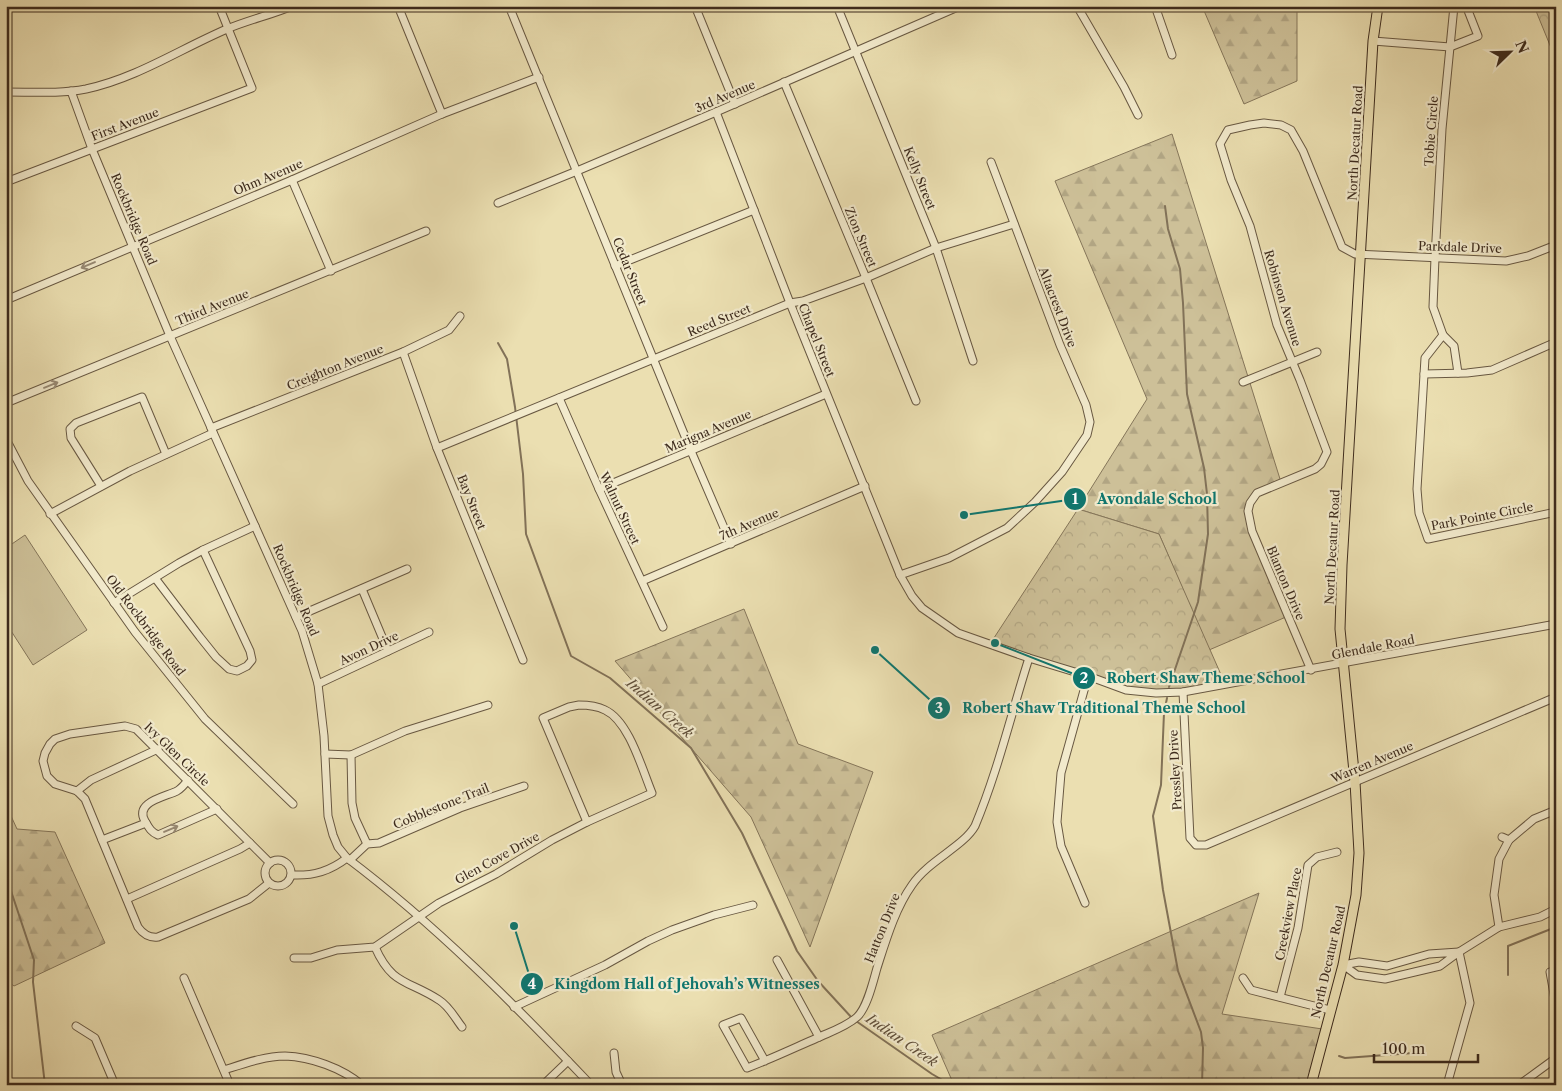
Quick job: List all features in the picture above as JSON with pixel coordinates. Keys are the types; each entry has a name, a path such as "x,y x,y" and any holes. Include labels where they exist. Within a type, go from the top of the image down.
{"main road":[{"name":"North Decatur Road","path":"1311,1085 1343,965 1356,895 1359,846 1356,782 1340,630 1342,565 1374,41 1378,6"}],"street":[{"path":"219,6 228,28"},
{"path":"6,92 85,89 151,66 228,28 274,14 292,6"},
{"path":"398,6 442,114"},
{"name":"Cedar Street","path":"509,6 691,451 731,544"},
{"path":"695,6 735,104"},
{"name":"Kelly Street","path":"837,6 936,248 973,361"},
{"name":"3rd Avenue","path":"498,203 735,104 960,6"},
{"path":"1077,6 1138,115"},
{"path":"1156,6 1172,55"},
{"name":"Tobie Circle","path":"1435,258 1442,129 1454,6"},
{"path":"1374,41 1450,47 1478,36 1465,6"},
{"name":"First Avenue","path":"6,182 252,88 228,28"},
{"name":"Ohm Avenue","path":"6,300 292,180 442,114 539,77"},
{"name":"Zion Street","path":"784,82 916,401"},
{"name":"Rockbridge Road","path":"71,91 92,149 170,336 302,630 318,684 325,754 328,816 332,835 338,847 349,859 453,946 590,1085"},
{"name":"Chapel Street","path":"716,112 790,304 900,576"},
{"name":"Robinson Avenue","path":"1250,502 1257,493 1322,464 1327,452 1277,325 1250,226 1231,180 1220,144 1228,130 1264,123 1279,125 1291,130 1298,140 1342,247 1350,252 1361,254"},
{"name":"Altacrest Drive","path":"900,576 949,558 1008,528 1062,472 1087,435 1090,422 1086,405 1060,346 991,162"},
{"path":"292,180 331,271"},
{"path":"615,266 754,210"},
{"name":"Reed Street","path":"438,448 654,358 790,304 866,278 936,248 1014,224"},
{"name":"Third Avenue","path":"6,403 426,231"},
{"name":"Parkdale Drive","path":"1361,254 1506,261 1528,256 1556,245"},
{"path":"1435,258 1433,307 1443,335 1454,346 1458,373"},
{"name":"Creighton Avenue","path":"50,514 212,430 402,352 449,330 460,316"},
{"name":"Park Pointe Circle","path":"1443,335 1426,358 1424,374 1417,490 1419,513 1428,539 1556,512"},
{"path":"1424,374 1492,370 1556,342"},
{"name":"Bay Street","path":"402,352 438,448 523,660"},
{"path":"1243,382 1317,352"},
{"name":"Marigna Avenue","path":"599,489 826,394"},
{"path":"101,486 72,438 70,429 81,421 142,397 166,454"},
{"name":"Walnut Street","path":"559,398 663,627"},
{"name":"Old Rockbridge Road","path":"6,439 28,481 50,514 135,632 206,719 292,804"},
{"name":"7th Avenue","path":"642,581 865,486"},
{"name":"Blanton Drive","path":"1250,502 1248,511 1252,531 1311,670"},
{"path":"114,603 203,550 256,526"},
{"path":"155,578 216,657 229,669 237,671 247,666 252,660 250,651 203,550"},
{"path":"296,617 407,569"},
{"name":"Glendale Road","path":"900,576 922,608 958,633 1126,690 1156,693 1183,692 1311,670 1556,624"},
{"path":"362,588 388,651"},
{"name":"Avon Drive","path":"318,684 430,632"},
{"name":"Hatton Drive","path":"765,1061 741,1018 724,1025 747,1068 765,1061 842,1027 858,1016 868,998 887,938 912,886 922,873 971,833 975,826 996,772 1012,710 1029,658"},
{"path":"1085,903 1061,846 1057,822 1061,773 1088,676"},
{"name":"Pressley Drive","path":"1183,692 1190,838 1196,845"},
{"name":"Warren Avenue","path":"1196,845 1206,845 1556,697"},
{"path":"325,754 350,755 405,731 488,705"},
{"name":"Glen Cove Drive","path":"375,947 439,903 496,874 552,840 652,793 620,722 606,710 589,705 579,705 569,707 543,718 587,822"},
{"name":"Ivy Glen Circle","path":"77,791 55,784 47,776 44,760 45,753 55,739 70,734 125,726 136,729 270,863"},
{"path":"158,750 91,780 77,791 85,799 138,927 142,932 158,937 249,899 269,883"},
{"path":"350,755 352,803 355,818 367,844"},
{"path":"188,780 178,790 148,803 143,811 143,818 151,832 158,834 217,809"},
{"name":"Cobblestone Trail","path":"349,859 367,844 379,843 460,808 524,786"},
{"path":"1499,927 1494,895 1499,859 1506,839 1534,818 1556,810"},
{"path":"102,840 146,822"},
{"path":"127,899 250,843"},
{"name":"Creekview Place","path":"1280,997 1298,928 1308,865 1317,857 1337,852"},
{"path":"292,875 306,875 326,871 349,859"},
{"path":"278,860 287,862 292,870 292,875 288,882 277,886 269,883 265,875 267,866 278,860"},
{"path":"514,1007 605,965 672,930 714,915 753,906"},
{"path":"1343,965 1357,975 1382,978 1440,966 1499,927 1540,917 1556,909"},
{"path":"294,958 312,958 337,950 375,947 391,974 439,1000 447,1006 462,1027"},
{"path":"1343,965 1359,962 1383,965 1430,954 1459,952"},
{"path":"1447,1085 1470,1003 1459,952"},
{"path":"778,960 819,1037"},
{"path":"1382,978 1383,965"},
{"path":"1550,972 1556,1005"},
{"path":"184,978 230,1085"},
{"path":"1243,978 1251,990 1330,1010"},
{"path":"76,1026 95,1038 115,1085"},
{"path":"614,1053 616,1072 622,1085"},
{"path":"224,1070 259,1060 285,1056 326,1063 362,1085"},
{"path":"1519,1085 1556,1058"},
{"path":"543,1085 568,1061"}],"green space":[{"path":"1202,6 1297,6 1297,81 1244,104"},
{"path":"1548,6 1556,6 1556,60 1536,11"},
{"path":"1172,134 1280,479 1253,498 1250,524 1286,617 1209,650 1159,534 1078,509 1147,399 1055,181"},
{"path":"1078,509 1159,534 1226,686 1167,694 1119,688 990,644"},
{"path":"25,535 87,630 33,665 6,623 6,548"},
{"path":"744,609 798,744 873,772 810,947 751,817 615,661"},
{"path":"6,805 17,829 55,832 105,943 14,986 6,980"},
{"path":"1259,893 1222,1014 1329,1030 1315,1085 954,1085 932,1035"}],"waterway":[{"path":"1165,206 1168,229 1180,269 1187,394 1204,468 1208,534 1198,602 1169,687"},
{"name":"Indian Creek","path":"498,343 507,359 515,407 523,474 526,534 571,656 610,678 691,748 742,833 797,951 818,981 852,1018"},
{"path":"1167,698 1164,713 1161,785 1153,816 1163,890 1178,971 1201,1032 1203,1048 1202,1085"},
{"path":"6,876 34,960 33,982 45,1085"},
{"path":"1508,975 1508,946 1556,927"},
{"name":"Indian Creek","path":"856,1021 951,1085"},
{"path":"1339,1056 1345,1058 1413,1053"},
{"path":"1293,1085 1299,1079"},
{"name":"Indian Creek","path":"1024,1085 1031,1083 1034,1085"}],"place":[{"name":"Avondale School","path":"964,515"},
{"name":"Robert Shaw Theme School","path":"995,643"},
{"name":"Robert Shaw Traditional Theme School","path":"875,650"},
{"name":"Kingdom Hall of Jehovah’s Witnesses","path":"514,926"}]}
